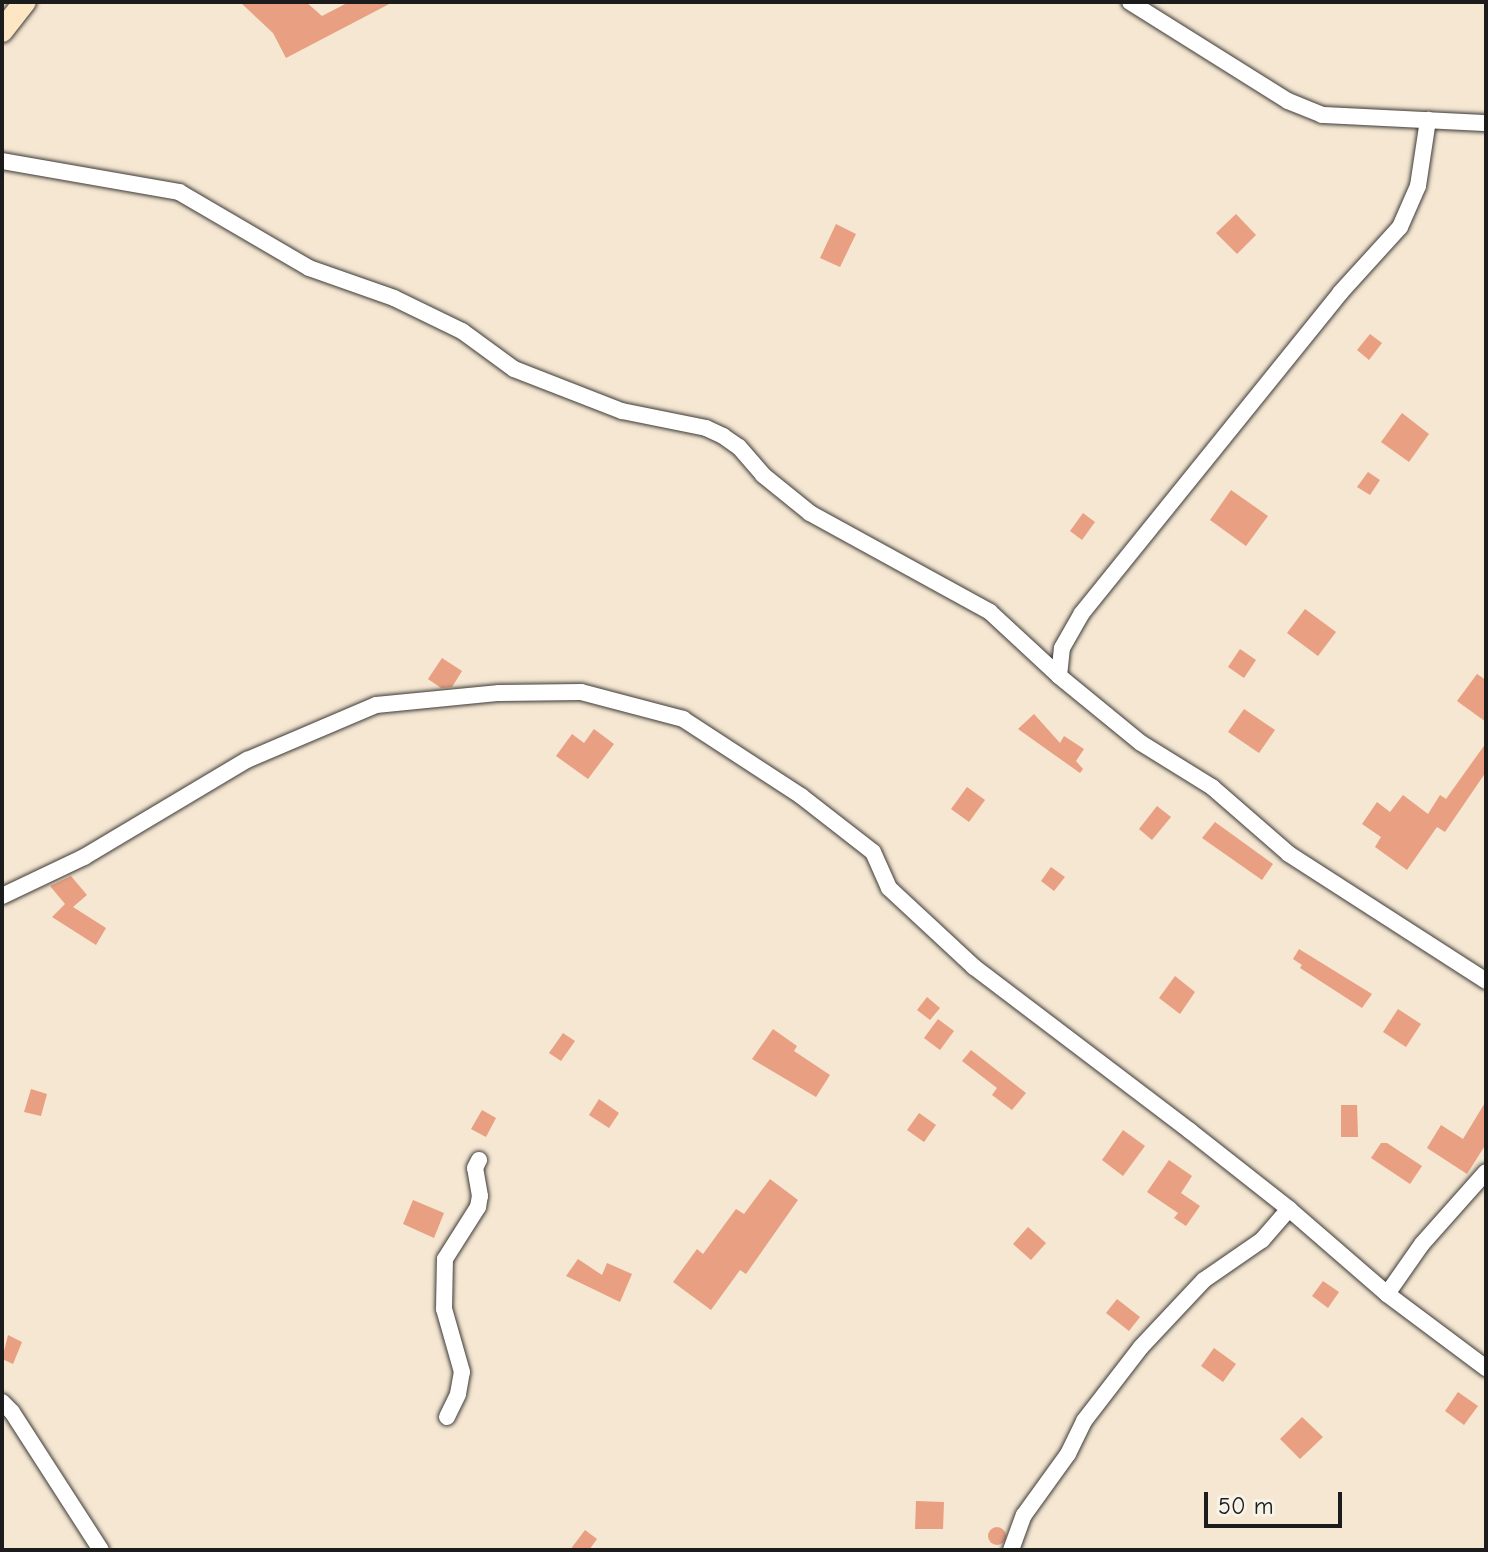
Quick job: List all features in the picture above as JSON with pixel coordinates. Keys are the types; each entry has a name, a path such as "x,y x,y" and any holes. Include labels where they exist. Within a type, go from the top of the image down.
{"street":[{"path":"2,31 25,2"},
{"path":"1130,2 1288,101 1322,115 1486,123"},
{"path":"1059,676 1062,648 1082,613 1340,293 1400,227 1418,186 1428,120"},
{"path":"2,161 179,192 309,268 394,298 462,331 514,369 622,411 715,432 739,447 763,475 810,513 990,612 1059,676 1141,743 1212,787 1289,854 1486,981"},
{"path":"2,896 84,857 247,760 376,705 499,693 581,692 683,719 801,796 873,852 889,888 974,967 1289,1209 1387,1294 1486,1368"},
{"path":"447,1417 458,1394 462,1372 444,1309 445,1259 478,1207 480,1196 475,1168 479,1160"},
{"path":"1387,1294 1422,1244 1486,1172"},
{"path":"1013,1549 1024,1515 1068,1454 1084,1421 1102,1403 1141,1347 1204,1280 1262,1240 1289,1209"},
{"path":"2,1402 24,1429 101,1550"}],"building":[{"path":"240,2 306,2 322,16 349,2 393,2 286,58 273,33"},
{"path":"1236,214 1256,235 1237,254 1216,233"},
{"path":"836,224 856,234 840,267 820,258"},
{"path":"1370,334 1382,343 1369,360 1357,350"},
{"path":"1402,413 1429,434 1409,462 1381,442"},
{"path":"1368,472 1380,480 1370,495 1357,487"},
{"path":"1231,490 1268,516 1246,546 1210,520"},
{"path":"1083,513 1095,522 1082,540 1070,531"},
{"path":"1305,609 1336,632 1318,656 1287,633"},
{"path":"1240,649 1256,660 1244,678 1228,667"},
{"path":"442,658 462,671 452,687 441,688 428,679"},
{"path":"1477,674 1486,680 1486,722 1457,701"},
{"path":"1244,709 1275,730 1259,753 1228,732"},
{"path":"1034,714 1060,743 1064,736 1084,749 1076,761 1083,769 1080,773 1018,729"},
{"path":"594,729 614,744 588,779 556,756 572,734 584,743"},
{"path":"1486,743 1486,772 1445,832 1437,827 1407,870 1375,847 1381,837 1362,824 1377,802 1390,812 1403,795 1428,814 1440,795 1446,799"},
{"path":"967,787 985,800 969,822 951,809"},
{"path":"1157,806 1171,817 1152,840 1139,829"},
{"path":"1215,822 1273,864 1262,880 1202,838"},
{"path":"1051,867 1065,877 1054,891 1041,881"},
{"path":"71,876 87,895 73,907 106,928 96,945 52,917 65,904 50,886"},
{"path":"1299,949 1372,994 1362,1008 1300,968 1302,965 1293,959"},
{"path":"1175,976 1195,992 1180,1014 1159,998"},
{"path":"927,997 940,1008 930,1020 917,1010"},
{"path":"1398,1009 1421,1024 1406,1047 1383,1032"},
{"path":"938,1019 954,1031 940,1050 924,1038"},
{"path":"773,1029 797,1046 794,1051 830,1075 816,1097 752,1059"},
{"path":"563,1033 575,1041 561,1061 549,1053"},
{"path":"971,1050 1026,1093 1012,1110 992,1095 997,1088 962,1061"},
{"path":"31,1089 47,1094 41,1116 24,1112"},
{"path":"599,1099 619,1113 609,1128 589,1115"},
{"path":"1486,1101 1486,1144 1467,1174 1427,1148 1441,1125 1463,1139"},
{"path":"1341,1105 1357,1105 1358,1137 1341,1137"},
{"path":"482,1110 496,1118 486,1137 471,1129"},
{"path":"919,1113 936,1125 924,1142 907,1130"},
{"path":"1123,1130 1145,1146 1123,1176 1102,1160"},
{"path":"1381,1143 1387,1143 1422,1166 1410,1184 1371,1158"},
{"path":"1169,1160 1192,1176 1181,1193 1200,1206 1186,1226 1174,1218 1178,1213 1147,1192"},
{"path":"770,1179 798,1200 746,1274 740,1270 711,1310 673,1282 697,1249 703,1254 736,1209 744,1214"},
{"path":"413,1200 444,1213 434,1238 403,1224"},
{"path":"1028,1227 1046,1243 1031,1260 1013,1244"},
{"path":"578,1259 602,1275 607,1263 632,1274 620,1302 566,1276"},
{"path":"1323,1281 1339,1292 1328,1308 1312,1296"},
{"path":"1117,1299 1140,1317 1129,1331 1106,1313"},
{"path":"8,1335 22,1342 13,1364 2,1359"},
{"path":"1214,1348 1236,1364 1223,1382 1201,1366"},
{"path":"1458,1392 1478,1406 1464,1425 1445,1411"},
{"path":"1302,1417 1323,1437 1300,1459 1280,1439"},
{"path":"916,1501 944,1502 943,1529 915,1529"},
{"path":"997,1527 1006,1536 997,1545 988,1536"},
{"path":"585,1530 597,1539 589,1550 570,1550"}]}
